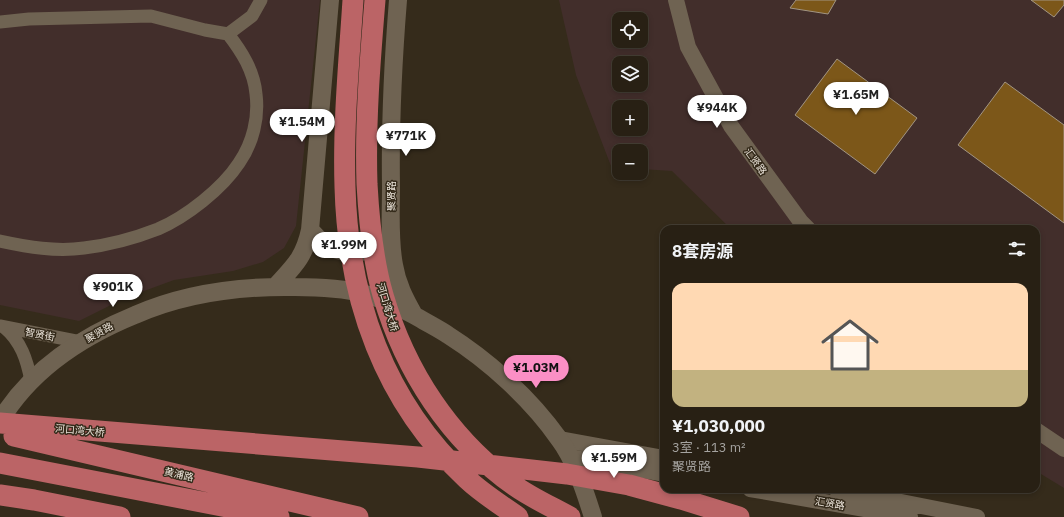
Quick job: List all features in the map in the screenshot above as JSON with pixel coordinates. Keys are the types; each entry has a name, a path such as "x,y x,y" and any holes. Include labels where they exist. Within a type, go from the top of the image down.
{"highway":[{"path":"353,0 345,120 345,188 347,226 351,258 365,318 388,376 404,404 423,432 442,455 468,480 493,500 518,517"},
{"name":"河口湾大桥","path":"375,0 368,117 367,186 375,258 383,294 394,327 407,358 421,384 462,440 490,466 515,486 548,506 570,517"},
{"name":"河口湾大桥","path":"0,422 410,456 559,473 629,485 739,517"},
{"name":"黄浦路","path":"0,433 358,517"},
{"path":"0,463 279,517"},
{"path":"0,495 120,517"}],"main road":[{"path":"275,287 296,264 306,246 310,230 330,0"},
{"name":"聚贤路","path":"398,0 394,39 390,142 391,244 398,284 404,299 415,316"},
{"path":"310,230 322,242 336,250 354,253 371,251 391,244"},
{"name":"聚贤路","path":"0,422 11,404 31,381 53,361 81,342 115,323 153,307 194,296 238,289 321,287 365,294 392,303 449,335 504,378 534,408 560,439 570,457 584,489 593,517"}],"street":[{"path":"228,34 252,16 262,0"},
{"name":"汇贤路","path":"676,0 688,48 731,126 804,225"},
{"path":"0,22 29,19 151,16 205,30 228,34 242,52 252,74 256,93 257,115 252,138 239,163 216,190 190,211 158,229 122,241 83,248 37,249 0,241"},
{"path":"2,327 13,335 19,344 25,356 31,381"},
{"name":"智贤街","path":"2,327 81,342"},
{"path":"1040,433 1064,449"},
{"path":"560,439 660,457"},
{"path":"570,457 660,473"},
{"name":"汇贤路","path":"773,493 910,517"},
{"name":"汇贤路","path":"856,493 977,517"}],"shaded area":[{"path":"0,0 320,0 296,226 284,248 263,262 233,271 174,280 125,298 79,321 0,305"},
{"path":"559,0 1064,0 1064,488 1040,473 1040,225 727,225 672,171 648,169 648,144 612,144 612,166 576,75"}],"building":[{"path":"796,0 836,0 828,14 790,8"},
{"path":"1031,0 1064,0 1064,5 1054,17"},
{"path":"837,59 917,118 875,174 795,115"},
{"path":"1005,82 1064,125 1064,223 958,145"}]}
